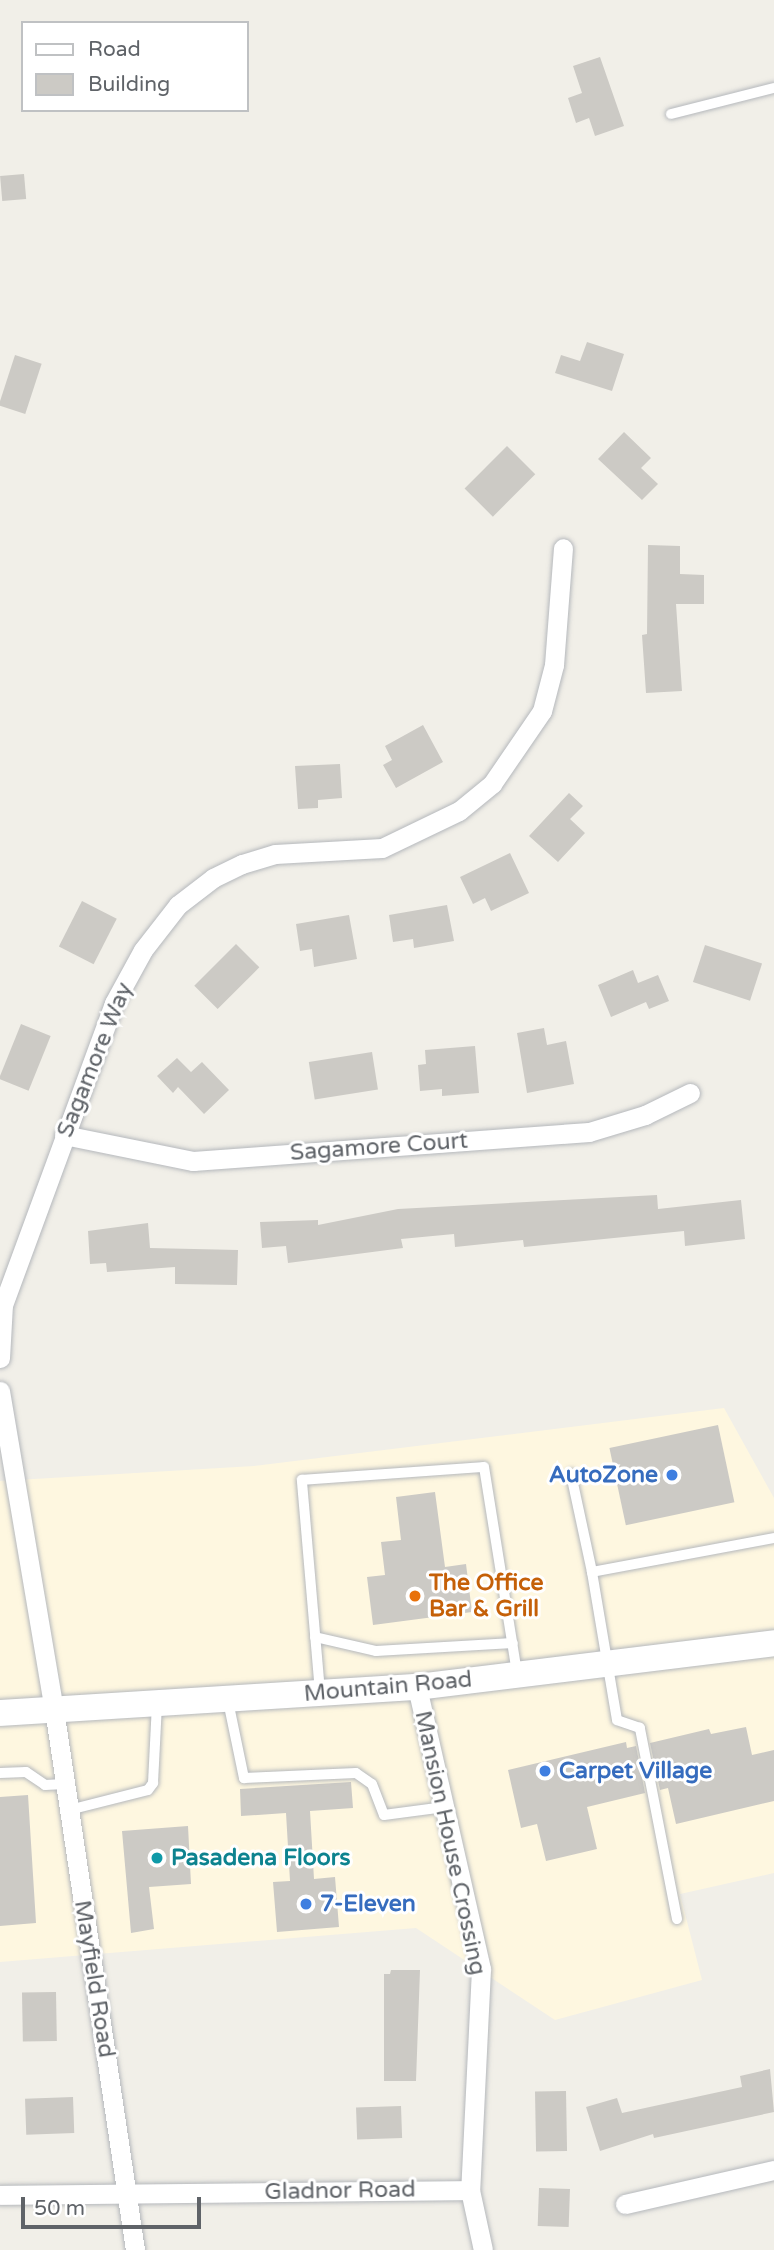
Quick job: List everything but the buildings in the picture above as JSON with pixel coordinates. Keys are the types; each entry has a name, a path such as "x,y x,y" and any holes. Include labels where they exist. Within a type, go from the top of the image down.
{"main road":[{"name":"Mountain Road","path":"0,1713 417,1687 774,1643"}],"street":[{"name":"Sagamore Way","path":"0,1358 3,1305 114,1003 144,950 178,905 213,878 275,854 382,848 459,811 492,784 542,710 554,665 564,548"},
{"name":"Sagamore Court","path":"64,1135 193,1161 589,1132 645,1115 690,1093"},
{"path":"0,1391 54,1709"},
{"name":"Mansion House Crossing","path":"417,1687 481,1969 470,2190 483,2250"},
{"name":"Mayfield Road","path":"54,1709 135,2250"},
{"path":"625,2204 774,2170"},
{"name":"Gladnor Road","path":"0,2195 470,2190"}],"lane":[{"path":"671,114 774,88"},
{"path":"320,1693 302,1480 484,1467 517,1675"},
{"path":"571,1474 592,1572 617,1720 640,1728 677,1919"},
{"path":"592,1572 774,1538"},
{"path":"315,1637 376,1651 513,1643"},
{"path":"228,1699 244,1778 356,1773 372,1784 384,1815 444,1807"},
{"path":"69,1810 148,1790 153,1783 157,1703"},
{"path":"0,1773 26,1772 45,1785 65,1784"}],"shaded area":[{"path":"724,1408 774,1498 774,1873 680,1894 702,1980 555,2020 416,1928 0,1962 0,1481 254,1466"}],"place":[{"name":"AutoZone","path":"672,1475"},
{"name":"The Office Bar & Grill","path":"415,1596"},
{"name":"Carpet Village","path":"545,1771"},
{"name":"Pasadena Floors","path":"157,1858"},
{"name":"7-Eleven","path":"306,1904"}]}
